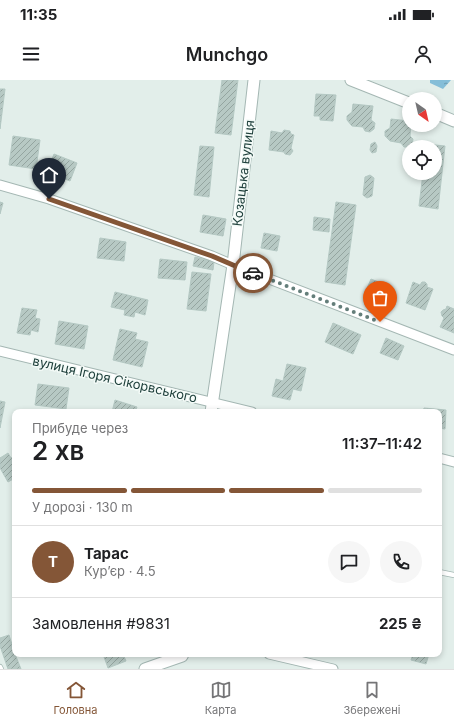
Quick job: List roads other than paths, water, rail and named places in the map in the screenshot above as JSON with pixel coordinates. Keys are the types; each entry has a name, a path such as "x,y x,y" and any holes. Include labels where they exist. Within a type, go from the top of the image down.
{"street":[{"name":"Козацька вулиця","path":"212,407 233,265 254,80"},
{"path":"351,80 402,100"},
{"path":"442,116 454,121"},
{"path":"0,185 49,199 212,256 454,350"},
{"name":"вулиця Ігоря Сікорвського","path":"0,351 212,407 228,409"},
{"path":"442,459 454,462"},
{"path":"145,669 178,657"},
{"path":"282,657 333,669"}],"lane":[{"path":"442,573 454,576"}],"water":[{"path":"430,80 451,80 443,89 430,83"}]}
